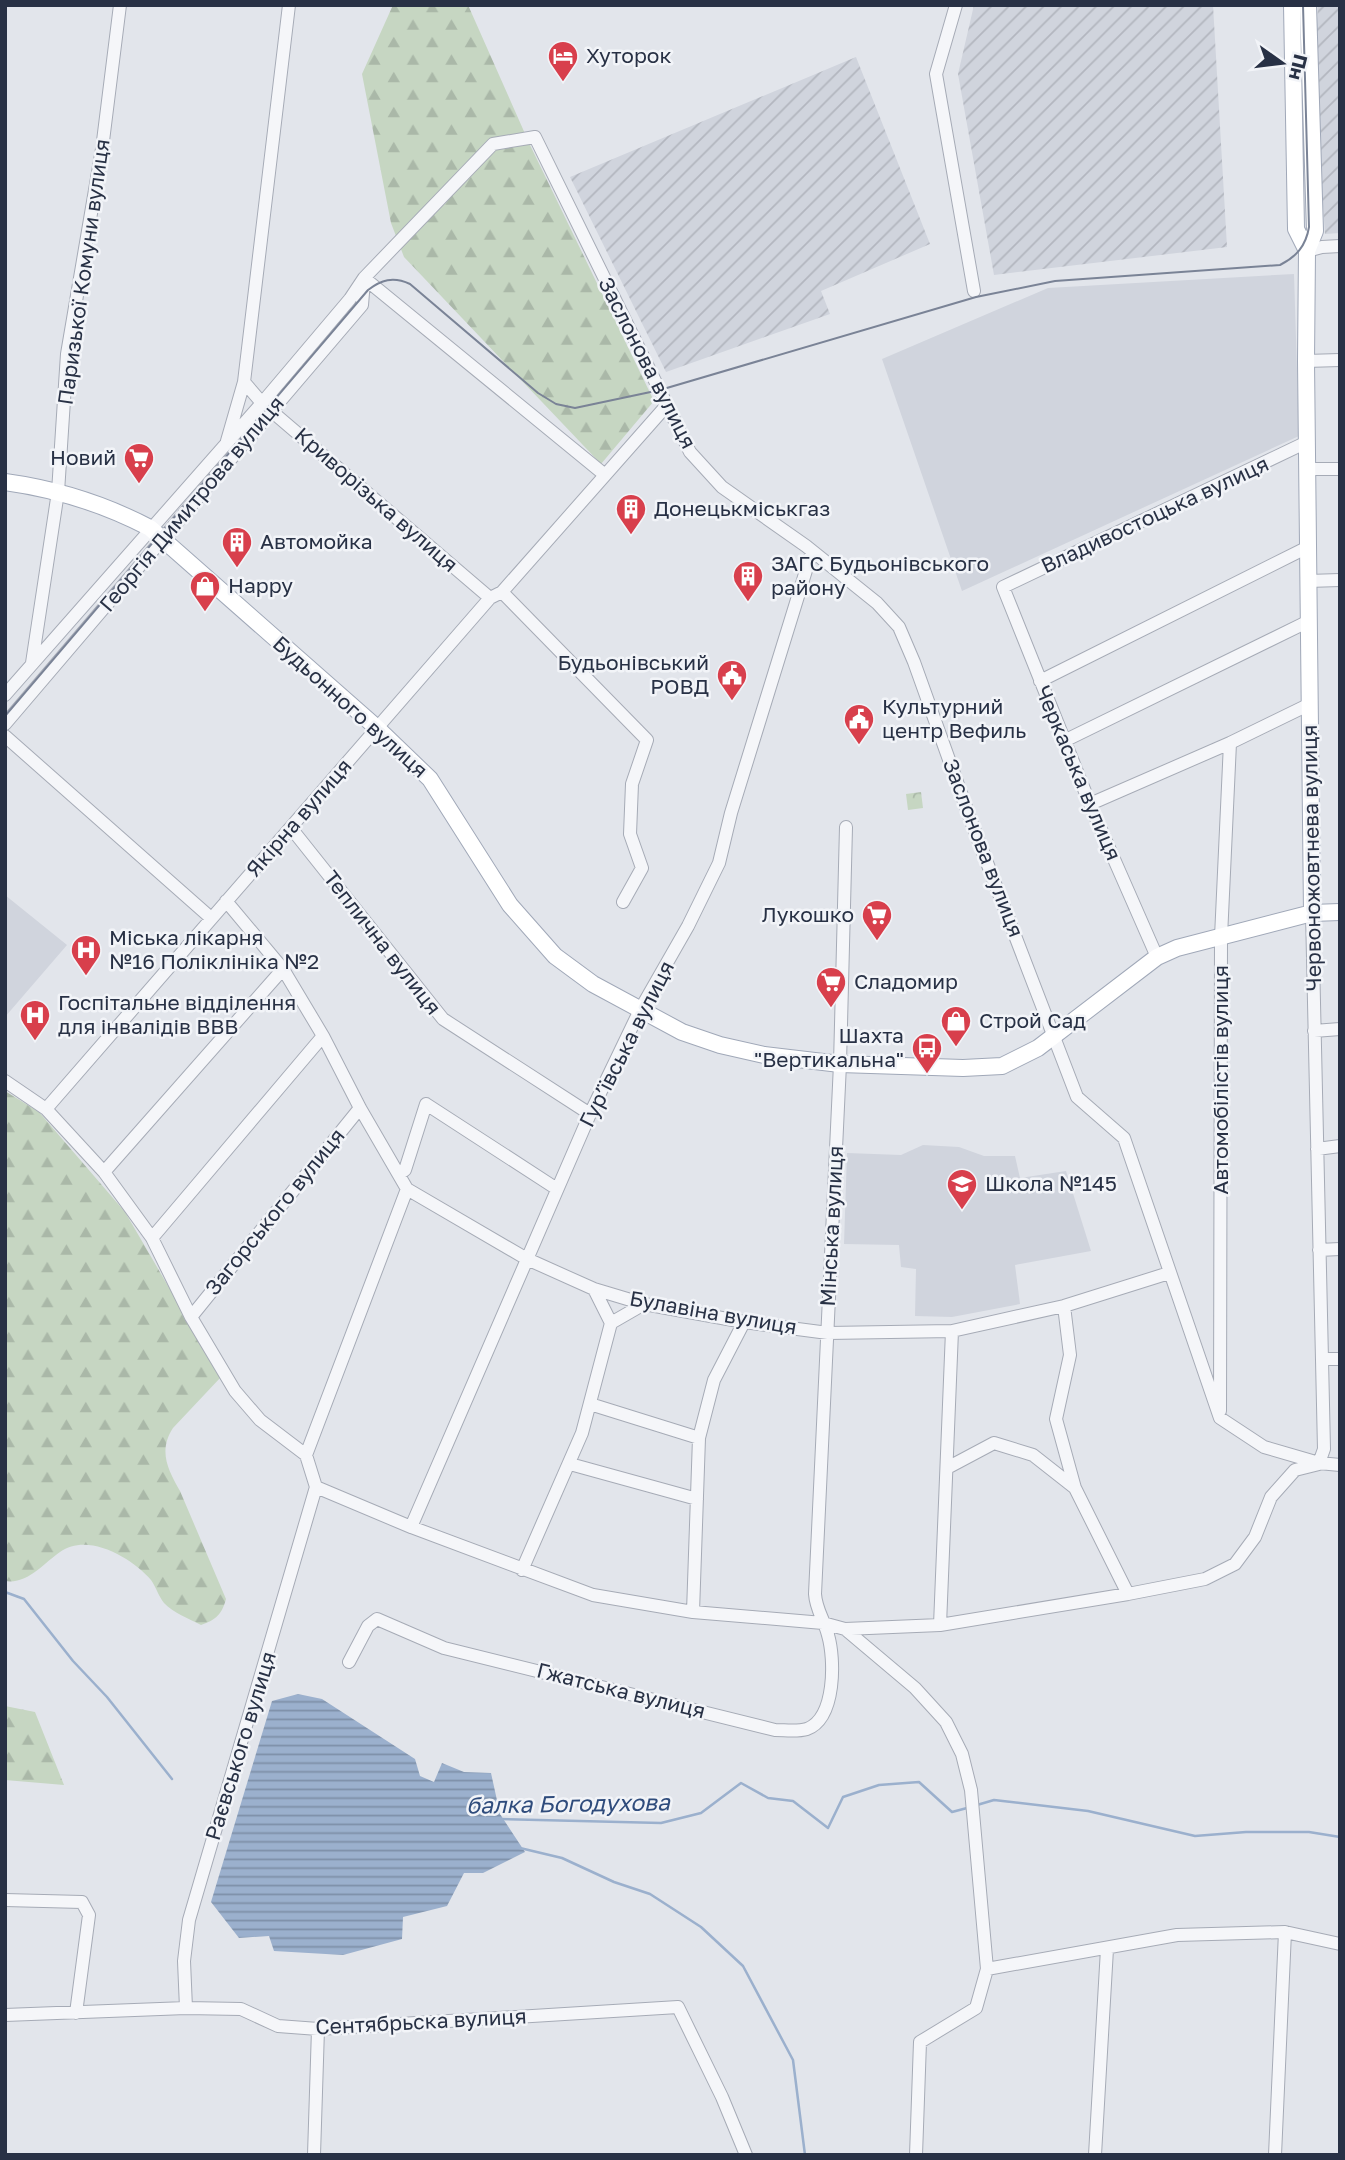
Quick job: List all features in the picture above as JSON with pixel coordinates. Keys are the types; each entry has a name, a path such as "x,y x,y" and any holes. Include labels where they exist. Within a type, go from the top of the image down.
{"main road":[{"name":"Червоножовтнева вулиця","path":"1292,5 1296,229 1307,251"},
{"name":"Червоножовтнева вулиця","path":"1308,5 1315,231 1307,251 1306,360 1312,913"},
{"name":"Будьонного вулиця","path":"6,486 58,492 123,514 156,534 377,728 430,779 510,905 555,956 593,984 640,1010 682,1032 720,1045 764,1055 840,1064 963,1068 1002,1066 1038,1048 1157,957 1177,948 1312,913 1340,912"}],"street":[{"name":"Паризької Комуни вулиця","path":"32,664 58,492 67,354 102,149 120,5"},
{"name":"Георгія Димитрова вулиця","path":"225,444 244,382 289,5"},
{"path":"956,5 936,74 974,291"},
{"name":"Георгія Димитрова вулиця","path":"5,695 156,534 266,407 364,278 493,144 535,137"},
{"name":"Заслонова вулиця","path":"535,137 690,452 722,487 877,603 899,627 1077,1097 1124,1138 1220,1418"},
{"path":"1307,251 1340,246"},
{"path":"364,278 605,475"},
{"path":"1306,360 1340,360"},
{"name":"Георгія Димитрова вулиця","path":"244,382 266,407"},
{"name":"Якірна вулиця","path":"46,1109 377,728 667,405"},
{"name":"Георгія Димитрова вулиця","path":"5,724 225,444 266,407"},
{"name":"Криворізька вулиця","path":"266,407 496,595 648,740 632,784 630,834 642,868 623,902"},
{"name":"Владивостоцька вулиця","path":"1003,587 1307,442"},
{"path":"1308,469 1340,469"},
{"path":"1040,681 1308,547"},
{"name":"Гур’ївська вулиця","path":"411,1527 590,1114 640,1010 688,926 719,863 731,813 811,551"},
{"path":"1308,581 1340,580"},
{"name":"Черкаська вулиця","path":"1003,587 1090,804 1157,957"},
{"path":"1064,741 1309,621"},
{"path":"1090,804 1230,743 1310,704"},
{"path":"5,736 211,918"},
{"name":"Автомобілістів вулиця","path":"1220,1418 1222,937 1230,743"},
{"name":"Мінська вулиця","path":"823,1623 817,1612 815,1594 840,1064 846,827"},
{"name":"Теплична вулиця","path":"291,828 443,1019 590,1114"},
{"path":"226,901 282,969 323,1036 360,1108 407,1189 306,1455"},
{"name":"Червоножовтнева вулиця","path":"1312,913 1324,1449 1319,1464"},
{"path":"104,1172 282,969"},
{"path":"1314,1031 1340,1029"},
{"path":"152,1238 323,1036"},
{"path":"5,1081 46,1109 104,1172 152,1238 191,1317 235,1391 260,1420 306,1455 316,1487 411,1527 593,1595 693,1612 823,1623 845,1629 940,1625 1128,1594 1205,1579 1235,1564 1255,1537 1271,1497 1295,1470 1319,1464"},
{"path":"400,1173 405,1170 426,1104 557,1189"},
{"name":"Загорського вулиця","path":"191,1317 360,1108"},
{"path":"1317,1149 1340,1146"},
{"name":"Булавіна вулиця","path":"407,1189 527,1259 594,1289 643,1304 744,1322 828,1333 952,1331 1064,1306 1169,1273"},
{"path":"1319,1250 1340,1249"},
{"path":"522,1570 582,1433 611,1324 594,1289"},
{"path":"611,1324 643,1304"},
{"path":"1064,1306 1070,1355 1056,1419 1075,1488 1128,1594"},
{"path":"693,1612 699,1438 714,1380 744,1322"},
{"path":"940,1625 952,1331"},
{"path":"1322,1359 1340,1359"},
{"path":"590,1404 699,1438"},
{"path":"1220,1418 1264,1447 1319,1464 1340,1465"},
{"path":"947,1468 994,1443 1032,1455 1075,1488"},
{"path":"570,1464 697,1499"},
{"name":"Раєвського вулиця","path":"187,2008 184,1961 189,1920 316,1487"},
{"name":"Гжатська вулиця","path":"349,1662 368,1626 377,1619 444,1648 775,1730 797,1731 809,1728 819,1720 832,1692 828,1635 823,1623"},
{"path":"845,1629 915,1688 946,1722 962,1754 971,1790 987,1969 976,2008 920,2042 916,2155"},
{"path":"5,1900 82,1902 89,1915 76,2013"},
{"path":"987,1969 1177,1935 1284,1933 1340,1944"},
{"path":"1275,2155 1284,1933"},
{"path":"1095,2155 1107,1949"},
{"name":"Сентябрьска вулиця","path":"5,2015 187,2008 241,2009 278,2026 318,2029 678,2007 747,2155"},
{"path":"314,2155 318,2029"}],"shaded area":[{"path":"974,5 1213,5 1227,247 994,275 958,74"},
{"path":"1318,5 1340,5 1340,233 1325,234 1314,81"},
{"path":"856,57 930,244 821,291 830,314 666,372 570,177"},
{"path":"1294,274 1299,436 962,591 882,359 1048,288"},
{"path":"5,895 67,945 5,1017"},
{"name":"Школа №145","path":"923,1145 959,1147 984,1156 1015,1156 1020,1178 1066,1171 1091,1251 1015,1265 1020,1304 952,1317 915,1316 916,1269 901,1267 899,1245 844,1244 847,1153 901,1155"}],"green space":[{"path":"393,5 468,5 530,145 654,401 601,464 404,257 391,223 362,74"},
{"path":"921,792 923,808 908,810 906,794"},
{"path":"5,1091 39,1112 125,1212 221,1377 173,1428 165,1453 172,1476 226,1599 218,1616 201,1625 164,1603 151,1580 133,1564 96,1546 71,1547 21,1580 5,1581"},
{"path":"5,1706 35,1712 64,1785 5,1780"}],"water":[{"path":"298,1694 322,1699 415,1759 420,1776 434,1782 442,1763 464,1772 491,1773 500,1814 525,1852 483,1873 464,1873 447,1906 403,1917 402,1939 343,1955 274,1951 269,1936 239,1938 211,1902 272,1701"}],"waterway":[{"name":"балка Богодухова","path":"5,1592 24,1599 172,1779"},
{"name":"балка Богодухова","path":"500,1819 661,1823 701,1813 741,1783 768,1798 793,1801 828,1828 843,1797 879,1785 919,1782 952,1812 967,1808"},
{"name":"балка Богодухова","path":"977,1805 994,1800 1088,1811 1195,1836 1246,1832 1309,1832 1340,1837"},
{"path":"520,1848 562,1858 614,1882 650,1894 701,1927 743,1966 793,2060 805,2155"}],"tram line":[{"path":"5,716 368,290 383,282 398,280 410,284 538,393 556,404 575,408 660,390 976,297 1055,281 1280,265 1299,250 1309,227 1303,5"}],"place":[{"name":"Хуторок","path":"563,83"},
{"name":"Новий","path":"139,485"},
{"name":"Донецькміськгаз","path":"631,536"},
{"name":"Автомойка","path":"237,569"},
{"name":"ЗАГС Будьонівського району","path":"748,603"},
{"name":"Happy","path":"205,613"},
{"name":"Будьонівський РОВД","path":"732,702"},
{"name":"Культурний центр Вефиль","path":"859,746"},
{"name":"Лукошко","path":"877,942"},
{"name":"Міська лікарня №16 Поліклініка №2","path":"86,977"},
{"name":"Сладомир","path":"831,1009"},
{"name":"Госпітальне відділення для інвалідів ВВВ","path":"35,1042"},
{"name":"Строй Сад","path":"956,1048"},
{"name":"Шахта \"Вертикальна\"","path":"927,1075"},
{"name":"Школа №145","path":"962,1211"}]}
